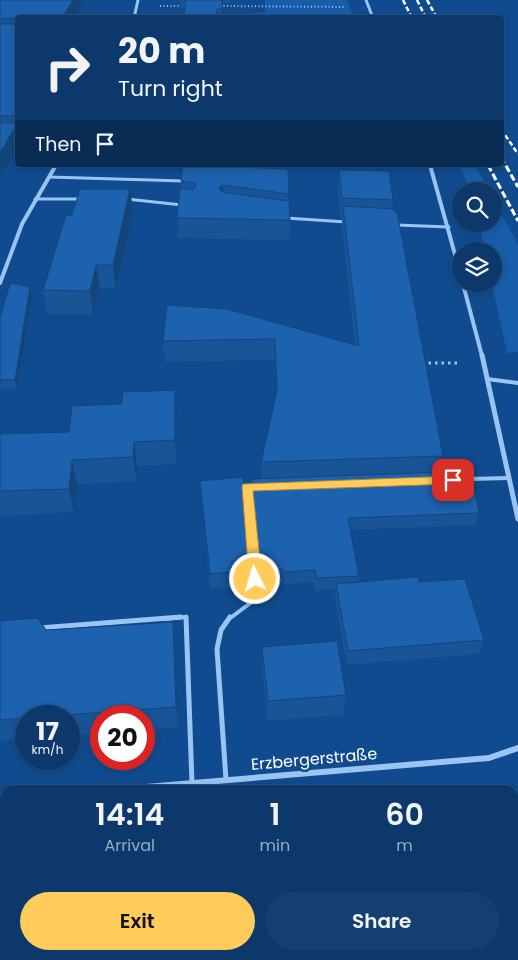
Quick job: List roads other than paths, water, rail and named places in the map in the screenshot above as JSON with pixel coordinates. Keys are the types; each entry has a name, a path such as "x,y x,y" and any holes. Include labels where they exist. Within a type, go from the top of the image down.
{"street":[{"path":"135,15 138,0"},
{"path":"366,0 372,15"},
{"path":"0,283 22,224 55,167"},
{"path":"431,167 453,242"},
{"path":"465,292 484,364 518,519"},
{"name":"Erzbergerstraße","path":"169,785 489,758 518,748"}],"lane":[{"path":"48,177 194,182"},
{"path":"35,199 84,199"},
{"path":"120,199 185,205"},
{"path":"280,217 351,222"},
{"path":"392,224 449,227"},
{"path":"487,379 518,383"},
{"path":"461,480 509,478"},
{"path":"226,780 217,649 218,635 224,622 257,598 247,487 257,487"},
{"path":"29,629 186,618 192,783"}],"railway":[{"path":"403,0 410,15"},
{"path":"417,0 424,15"},
{"path":"427,0 435,15"},
{"path":"504,133 518,154"},
{"path":"504,162 518,187"},
{"path":"489,167 518,221"}]}
